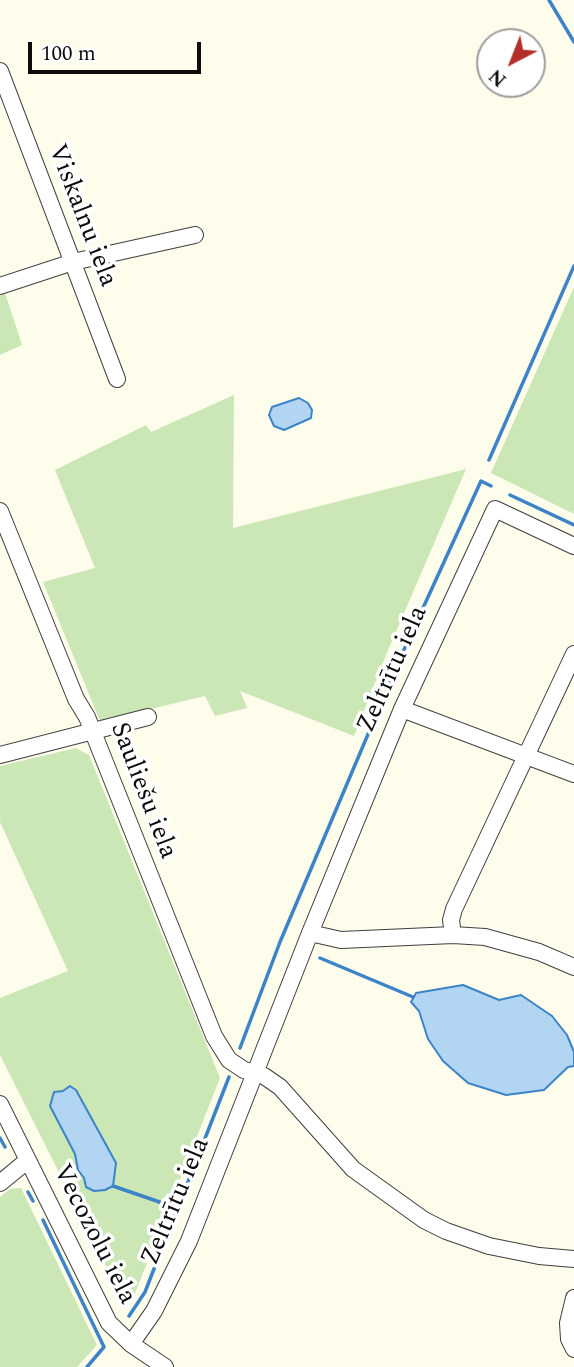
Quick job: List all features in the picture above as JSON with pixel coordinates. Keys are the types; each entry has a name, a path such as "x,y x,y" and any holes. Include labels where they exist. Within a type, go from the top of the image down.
{"street":[{"name":"Viskalnu iela","path":"0,71 117,379"},
{"path":"0,286 72,262 195,235"},
{"name":"Zeltrītu iela","path":"131,1344 154,1311 176,1270 402,709 495,509 574,546"},
{"name":"Sauliešu iela","path":"0,511 8,552 92,732 214,1036 229,1060 244,1070 256,1073"},
{"path":"453,935 451,920 454,909 574,654"},
{"path":"402,709 574,774"},
{"path":"0,755 148,718"},
{"path":"310,933 341,940 453,935 485,937 528,949 574,967"},
{"path":"256,1073 280,1087 354,1170 424,1220 489,1246 539,1256 574,1259"},
{"name":"Vecozolu iela","path":"0,1104 109,1324 131,1344 165,1367"},
{"path":"0,1183 27,1160"},
{"path":"574,1298 568,1323 569,1339 574,1349"}],"green space":[{"path":"574,287 574,514 491,473"},
{"path":"5,293 22,345 0,355 0,294"},
{"path":"234,395 233,528 466,469 354,736 240,691 247,708 215,716 205,696 100,721 43,582 95,568 55,470 146,425 151,432"},
{"path":"76,748 89,755 220,1078 134,1296 126,1306 0,1055 0,998 68,971 0,822 0,766","holes":["76,1090 116,1163 113,1186 84,1178 78,1170 75,1154 50,1106 54,1092"]},
{"path":"21,1188 97,1345 77,1367 0,1367 0,1197 10,1189"}],"water":[{"path":"299,398 308,403 312,410 311,418 284,430 274,426 269,415 272,407"},
{"path":"463,985 499,1000 521,995 552,1016 567,1035 574,1052 574,1066 568,1067 544,1090 506,1095 468,1083 443,1061 428,1039 419,1011 411,1002 416,993"},
{"path":"70,1086 76,1090 116,1163 113,1186 105,1190 94,1191 86,1187 78,1170 75,1154 50,1106 54,1092 63,1091"}],"waterway":[{"path":"549,0 574,42"},
{"path":"489,460 574,266"},
{"path":"240,1048 280,942 402,654 481,481 491,486"},
{"path":"510,495 574,525"},
{"path":"320,958 413,997"},
{"path":"129,1316 145,1292 229,1077"},
{"path":"0,1138 5,1147"},
{"path":"113,1186 177,1208"},
{"path":"28,1192 33,1201"},
{"path":"43,1220 104,1347 87,1367"}]}
